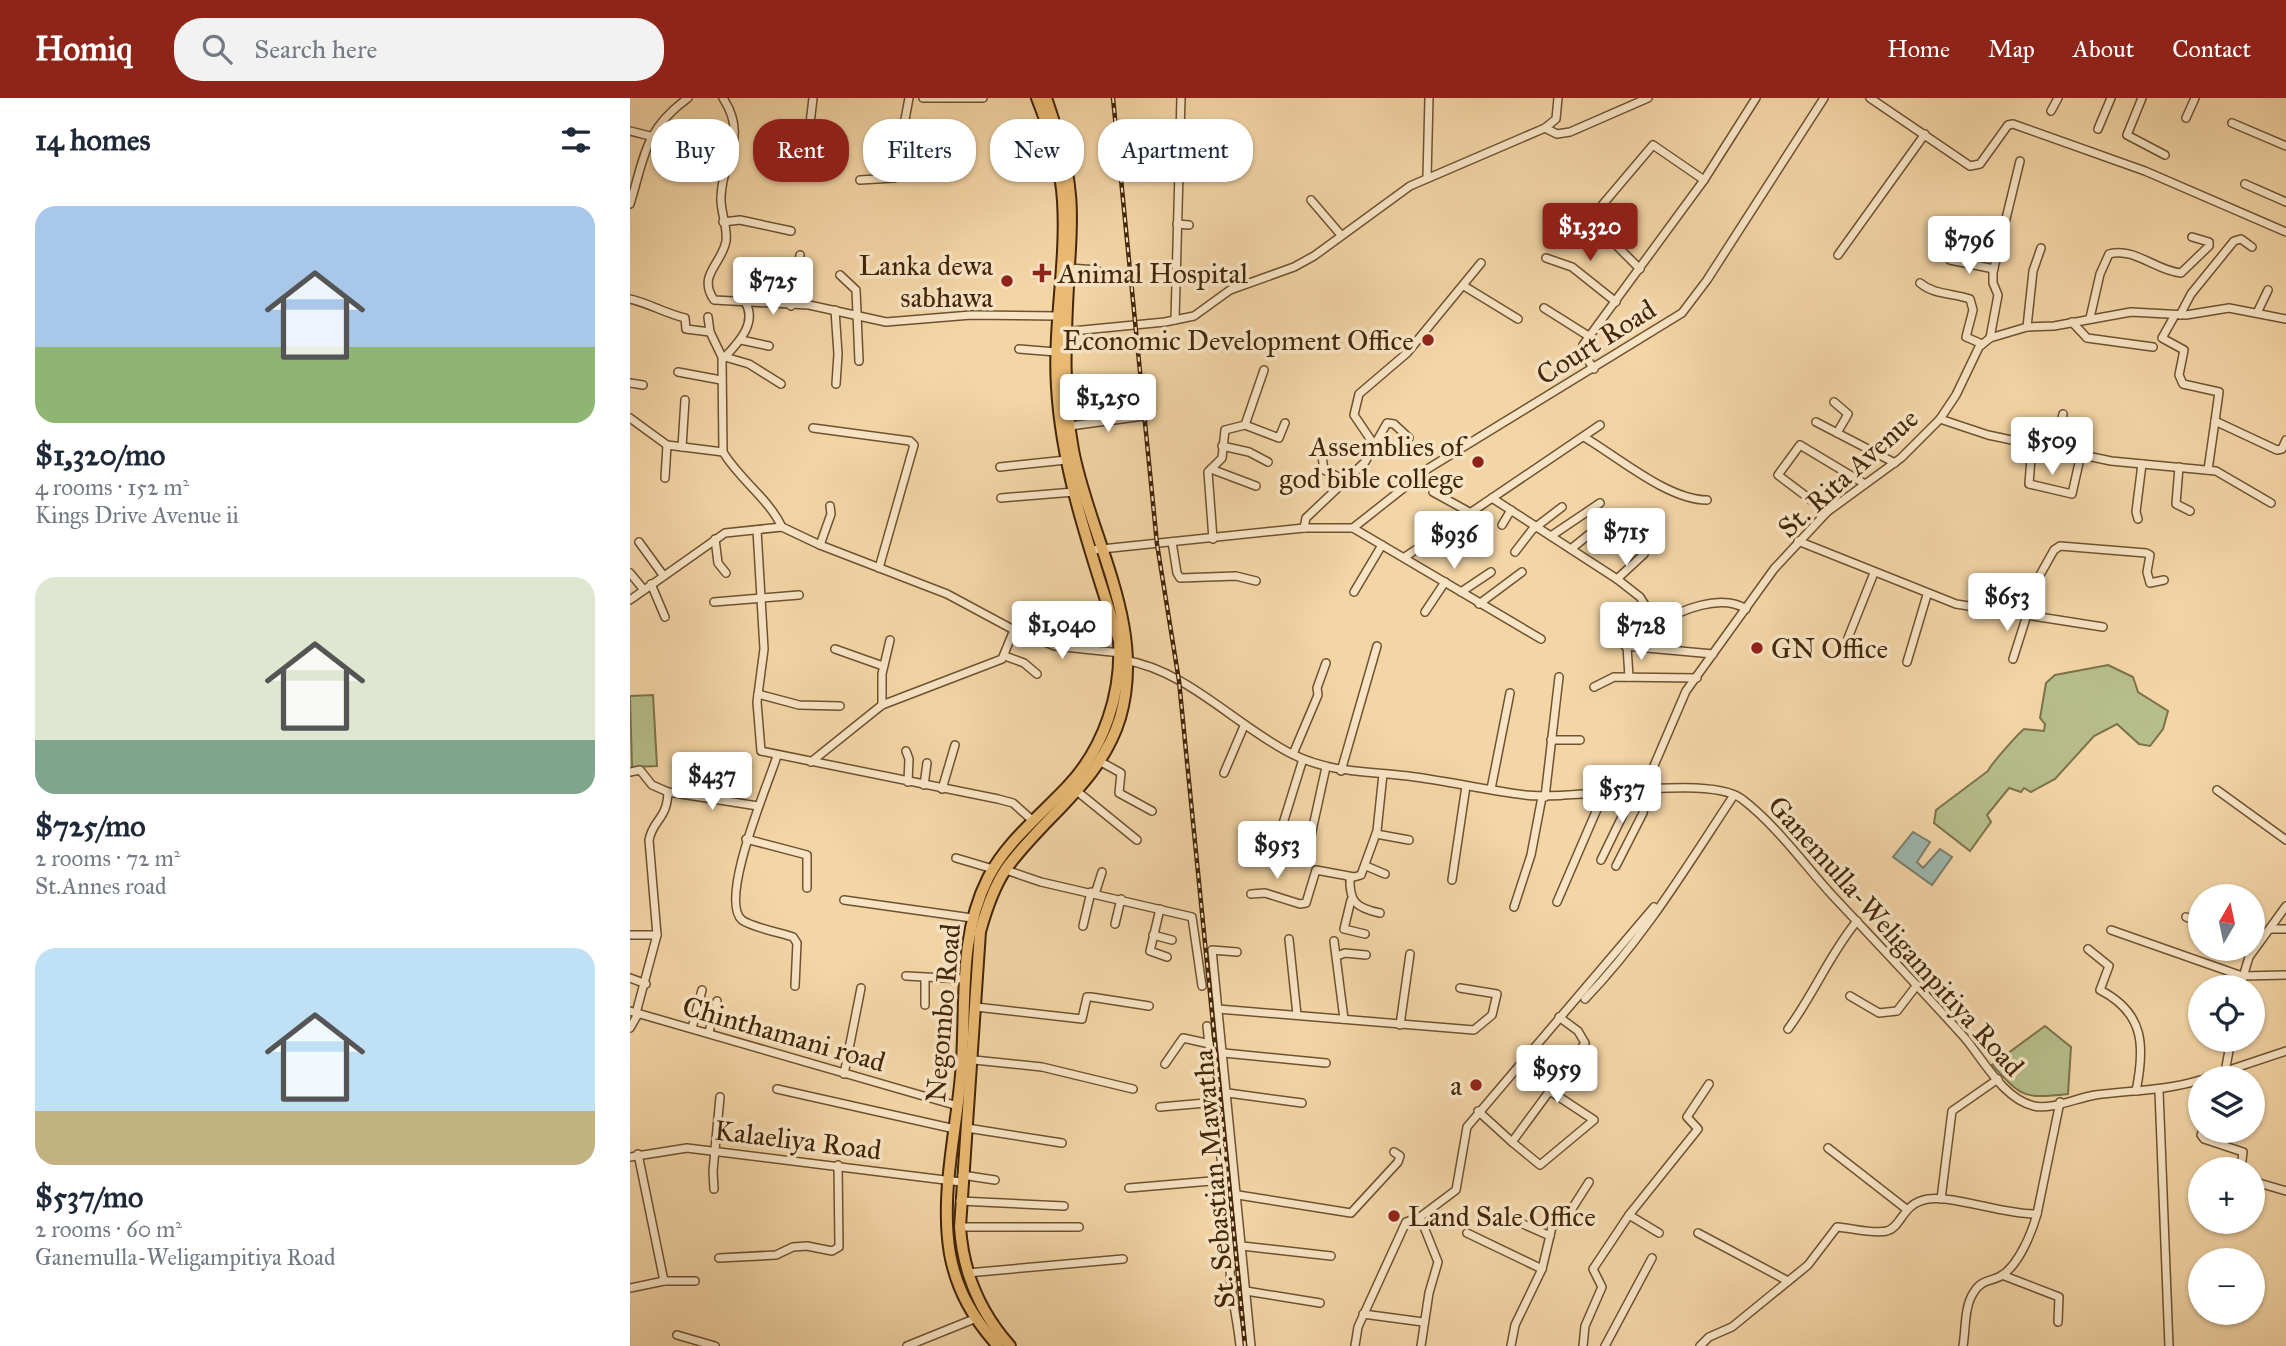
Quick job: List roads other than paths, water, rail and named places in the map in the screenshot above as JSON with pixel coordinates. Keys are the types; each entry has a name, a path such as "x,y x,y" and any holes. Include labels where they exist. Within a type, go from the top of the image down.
{"highway":[{"name":"Negombo Road","path":"1037,98 1056,153 1063,198 1064,242 1057,316 1070,426 1096,549"},
{"name":"Negombo Road","path":"998,1346 974,1319 954,1273 947,1217 968,1128 980,932 991,898 1006,870 1031,838 1078,792 1101,762 1121,714 1122,615 1074,492 1058,408 1056,352 1061,332 1072,229 1068,180 1058,133 1046,98"},
{"name":"Negombo Road","path":"1010,1346 991,1324 967,1273 960,1227 956,1129 964,979 972,918 993,869 1032,820 1069,785 1096,746 1116,694 1123,657"}],"street":[{"path":"630,204 650,136 674,108 688,98"},
{"path":"723,98 730,109 735,136 720,198 726,241 708,272 708,290 714,300 809,305 886,322 971,315 1057,316"},
{"path":"811,119 813,98"},
{"path":"860,180 894,178 909,98"},
{"path":"923,98 983,98"},
{"path":"1175,320 1181,98"},
{"path":"1427,178 1429,98"},
{"path":"1061,332 1194,316 1230,290 1294,267 1380,205 1427,178 1545,128 1556,119 1558,98"},
{"path":"1545,128 1557,134 1570,132 1648,98"},
{"path":"1594,369 1583,353 1583,345 1704,180 1756,98"},
{"name":"Court Road","path":"1353,528 1429,468 1682,313 1732,243 1824,98"},
{"path":"1870,98 1974,167 1980,164 2008,125 2013,124 2145,171 2286,232"},
{"path":"2052,111 2058,98"},
{"path":"2098,129 2111,98"},
{"path":"2141,98 2127,135 2165,155"},
{"path":"2186,118 2195,98"},
{"path":"2232,123 2286,146"},
{"path":"630,131 650,136"},
{"path":"1838,255 1925,134"},
{"path":"1640,270 1591,221 1598,210 1653,145 1704,180"},
{"path":"1990,338 1998,295 1993,283 1993,269 2020,161"},
{"path":"2245,184 2286,202"},
{"path":"1311,200 1341,235"},
{"path":"723,222 740,220 792,231"},
{"path":"1177,224 1189,225"},
{"path":"1970,233 1998,252"},
{"path":"2090,318 2105,259 2109,254 2127,252 2181,273 2209,246 2209,242 2192,237"},
{"path":"2208,470 2219,392 2183,384 2179,375 2184,350 2162,338 2191,294 2234,241 2241,239 2252,247"},
{"path":"2027,327 2033,271 2041,248"},
{"path":"791,306 800,255"},
{"path":"1546,258 1572,268 1616,302"},
{"path":"1950,260 1993,269"},
{"path":"1375,446 1354,415 1359,394 1408,353 1481,263"},
{"path":"1069,268 1097,270"},
{"path":"840,275 856,290 859,361"},
{"path":"1920,283 1933,292 1948,292 1969,299 1973,310 1966,337 1982,344"},
{"path":"1464,286 1518,319"},
{"path":"2257,313 2268,290"},
{"path":"630,299 653,304 660,313 685,318 686,329 710,332"},
{"path":"630,600 725,533 782,527 776,515 732,468 723,452 721,380 724,358 741,340 749,318 745,302"},
{"path":"1544,308 1590,337"},
{"name":"St. Rita Avenue","path":"1616,866 1643,813 1646,789 1686,691 1798,541 1826,512 1895,463 1940,419 1982,344 1990,338 2027,327 2131,312 2178,315 2229,308 2286,319"},
{"path":"835,310 838,354 836,384"},
{"path":"708,317 710,332 724,358 749,364 781,384"},
{"path":"2072,322 2087,338 2100,342 2153,347"},
{"path":"741,340 769,346"},
{"path":"1019,349 1056,352"},
{"path":"1245,425 1264,370"},
{"path":"678,372 721,380"},
{"path":"630,383 643,386"},
{"path":"682,447 685,400"},
{"path":"1834,402 1848,414 1837,433"},
{"path":"2054,448 2063,414"},
{"path":"1070,426 1144,416"},
{"path":"630,418 667,445 723,452"},
{"path":"1940,419 2032,445 2142,464 2216,471 2271,503"},
{"path":"2215,421 2277,450 2282,449 2286,440"},
{"path":"1816,422 1895,463"},
{"path":"1213,539 1208,472 1222,458 1225,430 1245,425 1276,438 1281,437 1285,423"},
{"path":"1304,528 1306,518 1365,462 1387,423 1394,424 1409,438"},
{"path":"1405,557 1600,425"},
{"path":"813,429 909,441 914,445 879,568"},
{"path":"1584,437 1636,468 1643,476 1684,498 1707,500"},
{"path":"1320,442 1324,470 1345,480"},
{"path":"665,478 667,445"},
{"path":"1826,512 1778,475 1800,445 1865,484"},
{"path":"2032,445 2029,484 2055,492 2072,494 2081,454"},
{"path":"1222,446 1249,452 1268,462"},
{"path":"1000,467 1066,460"},
{"path":"2138,519 2136,512 2142,464"},
{"path":"2179,467 2176,504 2190,511"},
{"path":"1211,469 1256,485"},
{"path":"1001,498 1074,492"},
{"path":"1433,492 1471,513"},
{"path":"1492,498 1617,579 1640,597 1657,624 1677,614 1717,603 1737,604 1746,609"},
{"path":"1551,536 1600,503"},
{"path":"820,545 831,514 830,506"},
{"path":"1515,552 1536,527 1562,507"},
{"path":"1502,525 1511,510"},
{"name":"Ganemulla-Weligampitiya Road","path":"782,527 820,545 947,594 1014,630 1055,646 1123,657 1179,681 1244,726 1293,754 1326,767 1544,797 1646,789 1708,790 1734,795 1741,798 1791,848 1917,985 2012,1094 2032,1106 2136,1091 2159,1091 2188,1083"},
{"path":"1450,527 1471,543"},
{"path":"1572,549 1592,532 1607,527"},
{"path":"1096,549 1304,528 1353,528 1541,639"},
{"path":"757,530 765,649 758,694 761,751 1013,803 1032,820"},
{"path":"715,538 718,563 726,573"},
{"path":"1798,541 1927,595 1956,604 2103,627"},
{"path":"639,542 663,575"},
{"path":"1172,542 1180,578 1236,576 1256,581"},
{"path":"1354,592 1382,545"},
{"path":"2018,614 2054,550 2060,545 2146,553 2150,555 2147,572 2150,583 2164,580"},
{"path":"1617,579 1644,554"},
{"path":"1461,592 1491,572"},
{"path":"1479,604 1522,572"},
{"path":"630,573 648,587 665,617"},
{"path":"1856,644 1848,638 1874,573"},
{"path":"1425,612 1445,582"},
{"path":"714,602 799,595"},
{"path":"1907,662 1927,595"},
{"path":"2013,659 2027,615"},
{"path":"811,762 881,705 989,666 1005,656 1014,630"},
{"path":"1618,636 1627,646 1629,677"},
{"path":"881,705 883,666 890,640"},
{"path":"1341,771 1377,646"},
{"path":"1627,646 1713,654"},
{"path":"835,649 883,666"},
{"path":"1005,656 1024,663 1037,674"},
{"path":"1293,754 1318,695 1317,688 1326,663"},
{"path":"1514,907 1531,855 1544,797 1559,677"},
{"path":"1594,687 1614,677 1697,678"},
{"path":"1491,789 1510,693"},
{"path":"758,694 790,703 840,706"},
{"path":"1224,772 1244,726"},
{"path":"1551,740 1580,740"},
{"path":"942,789 955,745"},
{"path":"906,751 909,758 908,782"},
{"path":"777,756 746,839 739,869 737,913 742,920 793,937 797,943 795,986"},
{"path":"1276,846 1303,759"},
{"path":"1101,762 1121,773 1119,793 1152,811"},
{"path":"924,785 927,763"},
{"path":"1310,839 1326,767"},
{"path":"630,772 640,770 652,785 668,792 758,806"},
{"path":"1251,894 1276,895 1300,904 1306,903 1313,872 1350,877 1361,875 1376,834 1383,774"},
{"path":"1452,880 1466,786"},
{"path":"1601,860 1635,790"},
{"path":"2217,790 2286,840"},
{"path":"630,1028 646,984 657,935 649,840 650,831 666,813 668,792"},
{"path":"1078,792 1137,840"},
{"path":"1557,902 1604,793"},
{"path":"1585,999 1666,902 1703,838 1734,795"},
{"path":"1376,834 1409,840"},
{"path":"746,839 807,855 807,888"},
{"path":"956,858 993,869"},
{"path":"1366,866 1385,874"},
{"path":"1006,870 1195,919 1202,986"},
{"path":"1083,926 1102,872"},
{"path":"1350,877 1351,900 1344,929 1365,934"},
{"path":"1115,924 1121,899"},
{"path":"844,900 972,918"},
{"path":"1351,900 1364,909 1380,913"},
{"path":"2265,934 2286,906"},
{"path":"1355,1346 1363,1314 1406,1222 1420,1217 1456,1190 1467,1127 1654,907"},
{"path":"1160,909 1150,951 1167,957"},
{"path":"1788,1030 1804,1007 1824,967 1857,921"},
{"path":"2270,929 2286,929"},
{"path":"2111,930 2239,975"},
{"path":"630,935 657,935"},
{"path":"1153,935 1172,940"},
{"path":"1289,939 1297,1015"},
{"path":"1334,941 1345,1019"},
{"path":"2088,949 2109,966 2100,990 2112,996 2132,1015 2140,1035 2143,1059 2136,1091"},
{"name":"St. Sebastian Mawatha","path":"1237,952 1212,950 1251,1346"},
{"path":"1337,956 1345,953 1366,955"},
{"path":"1400,1025 1410,954"},
{"path":"2265,975 2286,975"},
{"path":"906,976 964,979"},
{"path":"630,978 646,984"},
{"path":"925,978 925,1005"},
{"path":"1850,996 1879,1013 1897,1012 1917,985"},
{"path":"845,1074 861,988"},
{"path":"1219,1009 1474,1030 1492,1015 1497,994 1460,988"},
{"path":"692,1028 702,990"},
{"path":"976,1007 1082,1019 1087,997 1149,1006"},
{"path":"709,1032 717,1001"},
{"name":"Chinthamani road","path":"635,1013 709,1032 958,1106"},
{"path":"1512,1142 1584,1043 1578,1031 1559,1017"},
{"path":"1207,1026 1231,1252 1228,1277 1233,1293 1240,1346"},
{"path":"1165,1064 1183,1038 1210,1044"},
{"path":"2245,1066 2286,1051"},
{"path":"1224,1053 1326,1063"},
{"path":"974,1060 1042,1067 1133,1089"},
{"path":"1941,1199 1952,1111 1998,1079"},
{"path":"1583,1346 1585,1326 1602,1287 1593,1269 1629,1215 1698,1129 1687,1117 1709,1084"},
{"path":"777,1089 956,1129"},
{"path":"1478,1111 1540,1166 1594,1120 1550,1091"},
{"path":"2159,1091 2169,1346"},
{"path":"1228,1093 1302,1103"},
{"path":"714,1189 720,1097"},
{"path":"1160,1107 1217,1102"},
{"path":"2002,1275 2029,1240 2037,1214 2060,1102"},
{"path":"968,1128 1062,1143"},
{"path":"2216,1143 2243,1152 2242,1157"},
{"name":"Kalaeliya Road","path":"634,1156 687,1148 957,1179 995,1180"},
{"path":"1828,1148 1906,1208"},
{"path":"1238,1195 1351,1213 1398,1162 1400,1156 1394,1152"},
{"path":"634,1156 664,1281"},
{"path":"719,1258 776,1255 793,1247 807,1246 832,1251 839,1248 838,1165"},
{"path":"1129,1188 1223,1180"},
{"path":"1511,1346 1515,1325 1542,1269 1552,1227 1568,1215 1589,1182"},
{"path":"2265,1185 2286,1191"},
{"path":"1700,1346 1709,1337 1732,1327 1808,1265 1837,1227 1887,1231 1896,1224 1906,1208 1928,1199 1941,1199 2016,1214 2037,1214"},
{"path":"959,1201 1064,1206"},
{"path":"1629,1215 1658,1233"},
{"path":"1420,1217 1438,1262 1423,1322 1421,1346"},
{"path":"1523,1224 1550,1236"},
{"path":"960,1227 1079,1227"},
{"path":"1467,1233 1542,1269"},
{"path":"1698,1233 1788,1281"},
{"path":"1242,1246 1331,1256"},
{"path":"1605,1346 1651,1258"},
{"path":"967,1273 1124,1259"},
{"path":"1963,1346 1967,1308 1973,1293 1983,1280 2002,1275 2059,1297 2058,1322"},
{"path":"630,1288 664,1281 695,1281"},
{"path":"1246,1291 1320,1303"},
{"path":"1363,1314 1423,1322"},
{"path":"907,1346 974,1319"},
{"path":"677,1335 715,1346"}],"water":[{"path":"1913,832 1930,842 1917,862 1923,868 1940,849 1952,857 1932,885 1893,857"}],"railway":[{"path":"1113,98 1157,544 1179,681 1245,1346"}],"place":[{"name":"Animal Hospital","path":"1042,273"},
{"name":"Lanka dewa sabhawa","path":"1007,281"},
{"name":"Economic Development Office","path":"1428,340"},
{"name":"Assemblies of god bible college","path":"1478,462"},
{"name":"GN Office","path":"1757,648"},
{"name":"a","path":"1476,1085"},
{"name":"Land Sale Office","path":"1394,1216"}]}
